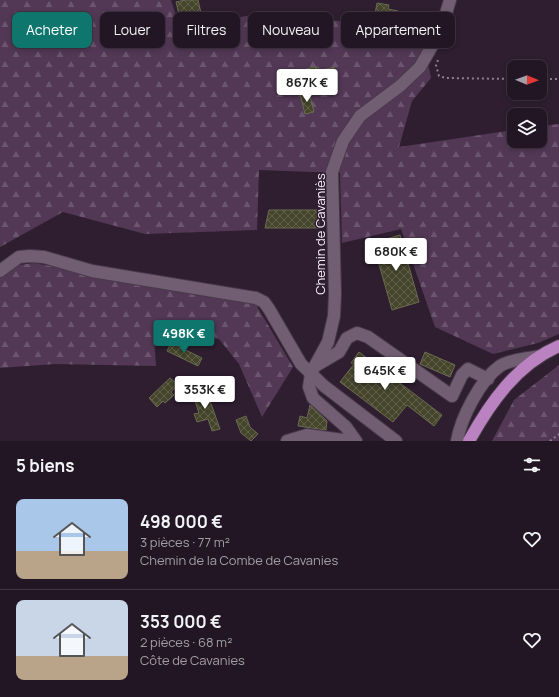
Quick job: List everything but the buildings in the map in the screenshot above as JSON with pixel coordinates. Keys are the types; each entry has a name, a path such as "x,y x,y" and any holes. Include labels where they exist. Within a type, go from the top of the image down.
{"main road":[{"path":"469,441 494,398 509,382 539,356 559,346"}],"street":[{"name":"Chemin de Cavaniès","path":"313,370 328,342 334,316 335,294 332,172 343,141 360,116 400,86 420,67 441,30 450,0"},
{"path":"0,271 19,257 30,256 44,258 92,271 256,298 264,302 269,309 301,364 313,370 324,386 396,441"},
{"path":"356,441 346,427 313,398 309,387 313,370 339,352 347,338 357,333 368,337 452,396 462,375 468,369 488,379"},
{"path":"456,441 463,418 473,399 500,366 512,361 539,356"},
{"path":"287,441 299,436 315,435 350,441"}],"path":[{"path":"438,58 436,65 439,76 446,78 507,79"},
{"path":"547,79 559,79"},
{"path":"550,441 559,434"}],"green space":[{"path":"0,0 171,0 175,12 173,12 173,48 240,48 240,17 248,16 248,48 333,48 333,20 341,21 341,48 425,48 431,78 412,101 399,147 507,131 507,148 547,148 547,125 559,124 559,334 538,343 493,354 435,327 401,229 342,243 340,173 259,170 257,230 145,234 63,212 0,247"},
{"path":"34,263 255,303 293,367 262,417 239,364 219,339 154,337 156,366 55,364 0,368 0,277 19,265"},
{"path":"559,365 559,441 492,441 514,400"}]}
